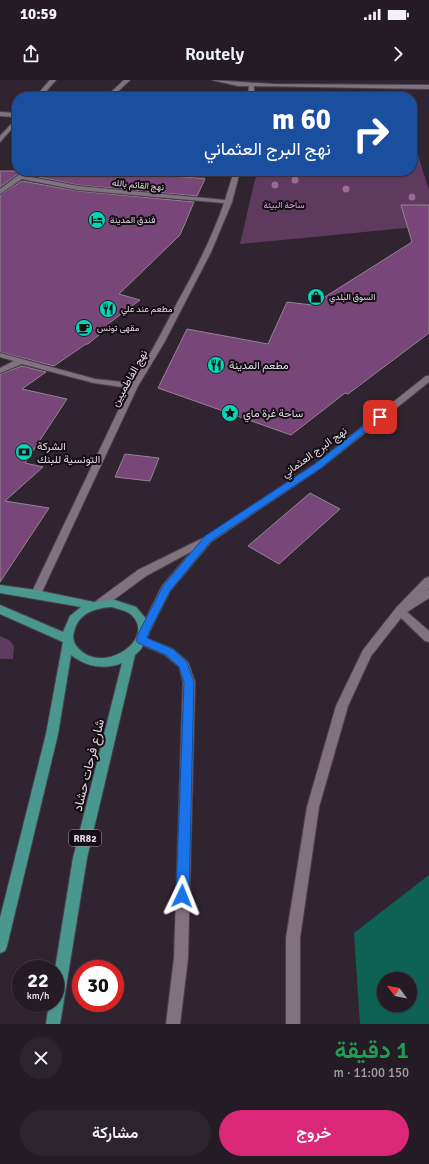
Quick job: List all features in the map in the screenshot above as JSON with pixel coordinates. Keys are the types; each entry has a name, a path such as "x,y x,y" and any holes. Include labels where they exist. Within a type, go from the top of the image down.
{"main road":[{"path":"0,590 36,594 96,604 117,604 132,610 139,616 143,624 143,636 137,648 128,655 117,660 93,662 82,658 73,651 68,641 0,609"},
{"path":"0,946 52,734 68,641 69,625 74,617 96,604"},
{"name":"شارع فرحات حشاد","path":"53,1024 80,858 119,701 128,655"}],"street":[{"path":"42,92 53,80"},
{"path":"114,92 127,80"},
{"path":"215,80 252,85 429,87 428,80"},
{"path":"251,92 252,85"},
{"path":"0,114 12,115"},
{"path":"0,140 12,126"},
{"name":"نهج الفاطميين","path":"36,594 134,386 154,357 213,244 230,202 236,176"},
{"path":"0,192 22,177"},
{"name":"نهج القائم بالله","path":"22,177 86,189 230,202"},
{"path":"0,355 94,381 134,386"},
{"path":"0,371 21,361"},
{"name":"نهج البرج العثماني","path":"96,604 142,572 208,538 318,466 429,378"},
{"name":"نهج البرج العثماني","path":"143,636 166,589 208,538"},
{"path":"293,1024 293,938 313,807 342,706 367,653 400,611 429,581"},
{"path":"400,611 429,593"},
{"path":"400,611 429,638"},
{"path":"143,636 169,652 184,664 189,682 180,958 173,1024"}],"green space":[{"name":"ساحة البيئة","path":"417,152 429,190 429,228 405,228 240,244 256,176 417,176"},
{"path":"178,176 205,176 205,179"},
{"path":"0,636 9,640 14,646 13,659 0,659"}],"shaded area":[{"path":"429,875 429,1024 360,1024 354,933"}],"building":[{"path":"0,171 12,171 12,176 15,176 0,187"},
{"path":"33,176 173,176 205,179 197,196 78,185"},
{"path":"22,181 78,191 194,202 180,235 119,294 140,300 108,324 111,325 88,344 54,366 0,352 0,195"},
{"path":"401,205 429,205 429,333 348,394 345,393 291,435 158,388 187,329 268,344 287,302 312,305 412,242"},
{"path":"22,366 46,372 22,389 67,399 25,463 43,467 5,501 49,508 0,582 0,374"},
{"path":"125,454 159,458 150,481 115,477"},
{"path":"310,493 340,509 279,564 248,546"}],"place":[{"name":"فندق المدينة","path":"97,220"},
{"name":"السوق البلدي","path":"316,297"},
{"name":"مطعم عند علي","path":"108,309"},
{"name":"مقهى تونس","path":"84,328"},
{"name":"مطعم المدينة","path":"216,365"},
{"name":"ساحة غرة ماي","path":"230,413"},
{"name":"الشركة التونسية للبنك","path":"24,452"}],"route":[{"path":"182,896 189,682 184,664 169,652 141,640 144,632 166,589 208,538 318,466 380,417"}]}
